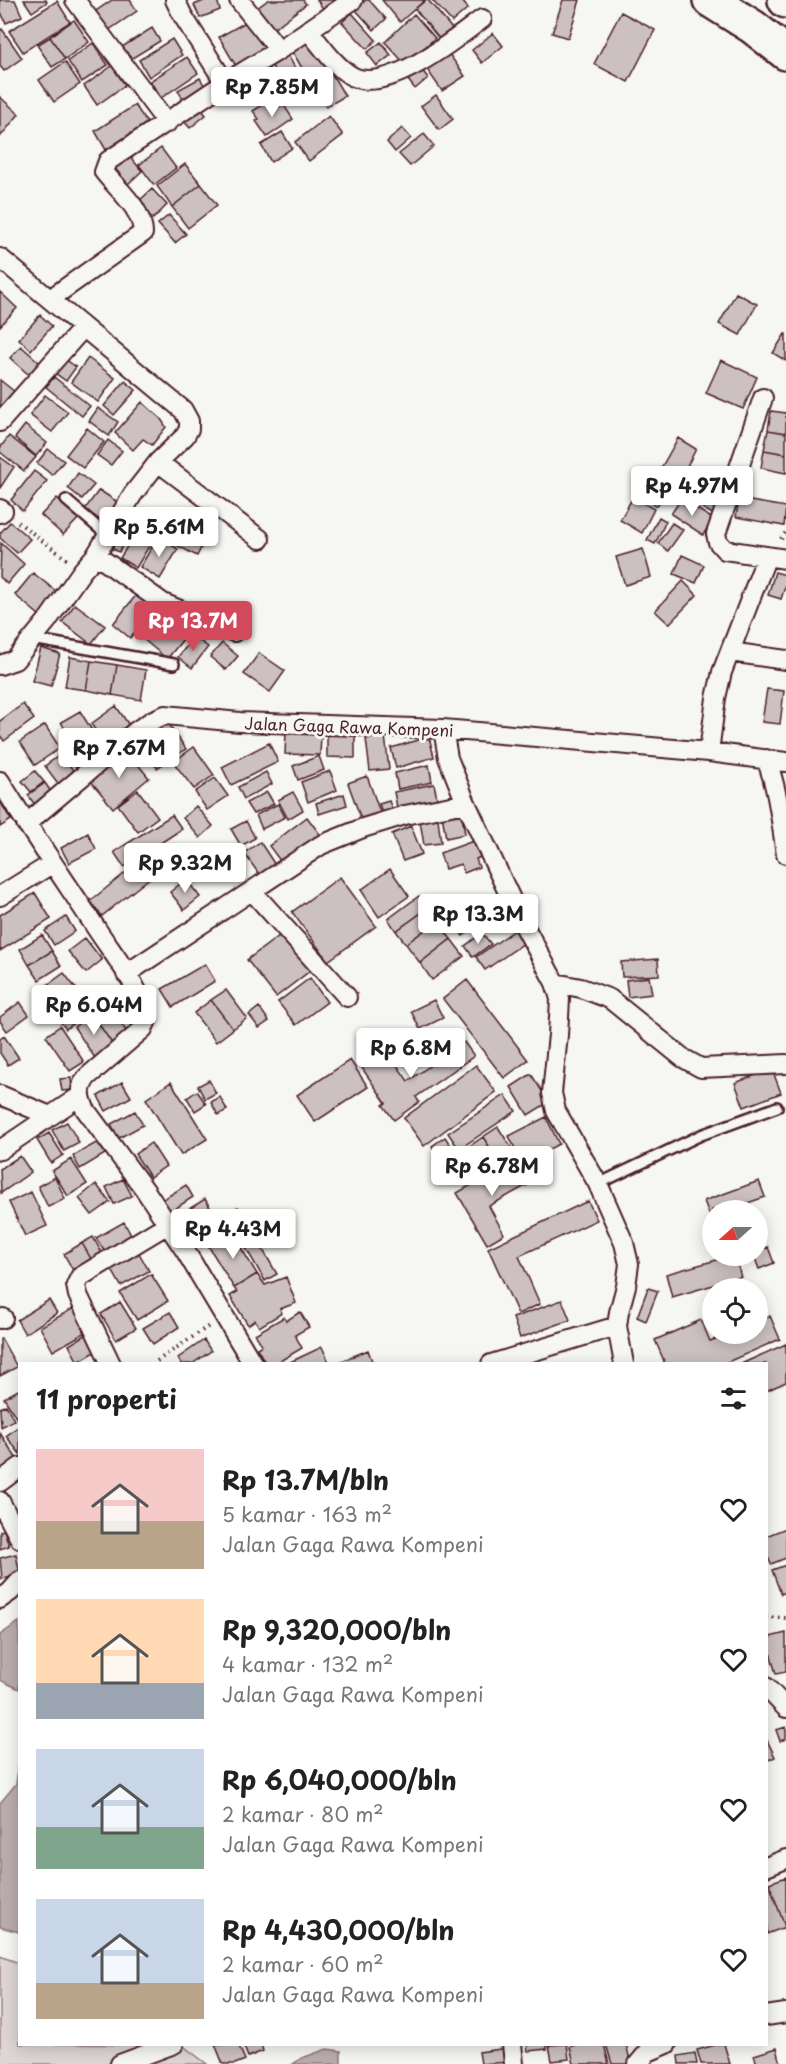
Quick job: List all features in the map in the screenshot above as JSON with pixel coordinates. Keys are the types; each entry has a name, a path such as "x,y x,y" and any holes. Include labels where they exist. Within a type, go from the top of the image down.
{"highway":[{"path":"710,0 753,27 786,52"}],"street":[{"path":"75,0 167,123"},
{"path":"175,0 225,83"},
{"path":"239,0 279,50"},
{"path":"50,299 143,233 139,213 104,172 108,161 353,0"},
{"path":"308,30 329,56 351,76 366,80 400,73 455,39 482,19"},
{"path":"0,258 183,410 189,421 189,429 133,494 96,555 54,612 15,660 0,665"},
{"path":"0,422 83,328"},
{"path":"764,398 716,534 718,542 725,550 786,559"},
{"path":"159,462 260,539"},
{"path":"96,555 163,603 234,632"},
{"path":"709,752 722,672 767,556"},
{"path":"730,652 786,660"},
{"name":"Jalan Gaga Rawa Kompeni","path":"26,824 136,731 165,715 240,722 443,729 709,752 786,762"},
{"path":"443,729 448,758 466,803 519,916 555,983 560,999 552,1093 556,1112 598,1184 624,1243 628,1264 626,1286 617,1326 624,1362"},
{"path":"766,759 773,776 786,854"},
{"path":"0,781 126,974 144,1005 148,1018 143,1029 87,1077 81,1086 80,1096 85,1109 168,1224 252,1362"},
{"path":"126,974 321,845 363,828 405,815 466,803"},
{"path":"0,896 53,863"},
{"path":"252,891 347,997"},
{"path":"555,983 581,988 610,999 682,1058 701,1068 786,1064"},
{"path":"0,1095 50,1116"},
{"path":"0,1150 80,1096"},
{"path":"110,1362 78,1294 76,1285 80,1277 168,1224"},
{"path":"498,1362 617,1326"},
{"path":"0,1482 18,1468"},
{"path":"0,1501 18,1535"},
{"path":"0,1599 18,1583"},
{"path":"768,1689 786,1708"},
{"path":"768,1866 786,1859"},
{"path":"768,2016 786,2013"},
{"path":"120,2064 169,2046"},
{"path":"512,2046 514,2064"},
{"path":"633,2046 638,2063"},
{"path":"638,2063 648,2052 662,2046"}],"lane":[{"path":"66,500 108,536"},
{"path":"32,639 174,664"},
{"path":"598,1184 701,1135 777,1107"}],"path":[{"path":"1,511 82,572"},
{"path":"157,1361 225,1316"},
{"path":"768,1617 786,1618"}],"shaded area":[{"path":"18,1623 18,1689 0,1680 0,1635"},
{"path":"18,1768 18,1932 0,1927 0,1803 16,1784"},
{"path":"0,1956 18,1963 18,2046 183,2046 207,2064 0,2064"},
{"path":"327,2049 341,2051 341,2064 293,2064 302,2058"}],"building":[{"path":"0,0 15,0 22,16 6,23 0,10"},
{"path":"24,0 46,0 47,2 32,12"},
{"path":"112,0 130,0 137,11 106,32 93,13"},
{"path":"206,0 217,0 220,10 200,18 194,5"},
{"path":"268,0 303,0 306,4 272,30 256,9"},
{"path":"317,0 338,0 324,10"},
{"path":"369,0 386,19 374,30 355,9"},
{"path":"382,0 425,0 400,22"},
{"path":"426,0 453,30 441,41 415,9"},
{"path":"432,0 461,0 468,8 452,22"},
{"path":"563,0 580,0 568,38 552,33"},
{"path":"57,1 70,22 23,52 9,31"},
{"path":"621,12 655,30 628,82 594,64"},
{"path":"352,13 376,40 367,49 342,22"},
{"path":"414,14 435,38 406,65 385,42"},
{"path":"253,18 270,48 237,68 219,37"},
{"path":"74,20 89,42 65,59 50,37"},
{"path":"152,28 160,41 129,60 122,47"},
{"path":"2,29 22,58 4,71 0,66 0,31"},
{"path":"493,33 503,46 482,63 472,50"},
{"path":"50,37 65,59 52,67 37,45"},
{"path":"172,39 182,55 149,77 139,60"},
{"path":"310,40 327,69 309,80 292,51"},
{"path":"381,42 391,55 377,66 367,53"},
{"path":"93,43 108,65 82,82 68,61"},
{"path":"446,50 465,76 442,91 424,65"},
{"path":"288,55 296,70 279,79 271,64"},
{"path":"187,57 198,73 161,98 150,81"},
{"path":"65,62 80,84 54,102 39,80"},
{"path":"418,65 428,78 415,89 405,76"},
{"path":"112,66 125,85 97,105 84,86"},
{"path":"268,68 280,88 270,94 258,74"},
{"path":"330,71 345,96 326,107 312,83"},
{"path":"300,72 309,86 289,97 281,83"},
{"path":"200,78 208,92 186,105 178,90"},
{"path":"436,95 453,119 439,130 421,106"},
{"path":"0,97 19,114 0,137"},
{"path":"267,102 273,110 283,104 293,119 267,137 256,121 259,119 253,111"},
{"path":"135,105 147,123 106,150 95,131"},
{"path":"199,106 206,115 190,128 182,119"},
{"path":"329,116 343,135 309,161 295,142"},
{"path":"402,128 411,138 395,152 387,142"},
{"path":"282,132 292,148 271,162 261,145"},
{"path":"424,134 434,146 410,166 399,154"},
{"path":"161,148 176,168 154,185 139,165"},
{"path":"127,153 142,171 128,184 113,166"},
{"path":"185,164 201,184 172,207 157,186"},
{"path":"201,184 217,205 188,228 172,207"},
{"path":"152,189 167,205 153,219 137,203"},
{"path":"169,215 186,234 175,243 158,224"},
{"path":"0,292 17,308 0,326"},
{"path":"736,293 757,304 740,335 719,324"},
{"path":"40,315 52,326 31,350 19,339"},
{"path":"786,334 786,361 773,353"},
{"path":"21,346 40,363 29,375 10,358"},
{"path":"88,358 115,378 98,402 71,382"},
{"path":"65,359 76,367 66,381 55,373"},
{"path":"721,360 757,377 743,409 706,393"},
{"path":"54,377 90,406 82,416 46,387"},
{"path":"0,380 20,396 8,411 0,405"},
{"path":"125,381 136,390 114,415 104,406"},
{"path":"45,395 68,412 52,432 30,415"},
{"path":"142,402 161,419 166,427 152,445 143,439 133,450 115,433"},
{"path":"98,408 118,422 109,436 89,421"},
{"path":"771,411 786,413 786,433 768,430"},
{"path":"25,425 47,443 36,456 15,438"},
{"path":"87,428 104,442 83,468 66,455"},
{"path":"768,430 786,433 786,454 764,450"},
{"path":"9,436 36,457 24,471 0,452 0,448"},
{"path":"678,438 696,449 679,481 660,470"},
{"path":"108,440 122,451 111,465 97,455"},
{"path":"48,449 64,461 52,475 37,463"},
{"path":"764,450 786,454 786,473 761,468"},
{"path":"0,457 14,467 0,488"},
{"path":"34,471 47,481 23,511 11,500"},
{"path":"78,473 94,485 82,499 68,488"},
{"path":"646,474 669,488 657,506 634,492"},
{"path":"688,479 720,500 712,514 679,493"},
{"path":"99,490 119,503 105,524 85,509"},
{"path":"633,497 654,509 642,533 620,520"},
{"path":"57,498 79,518 63,535 41,515"},
{"path":"681,499 713,519 703,535 671,514"},
{"path":"739,499 786,507 784,526 736,517"},
{"path":"181,511 200,524 190,538 171,525"},
{"path":"129,515 137,521 119,552 109,547"},
{"path":"145,517 161,526 136,568 120,558"},
{"path":"659,517 666,521 655,544 647,540"},
{"path":"10,522 30,539 17,553 0,538 0,533"},
{"path":"672,523 683,530 668,551 658,543"},
{"path":"170,529 202,546 197,556 165,539"},
{"path":"158,537 178,549 160,579 140,567"},
{"path":"1,543 24,564 7,584 0,577"},
{"path":"643,549 651,577 625,585 616,557"},
{"path":"682,555 704,565 696,583 674,574"},
{"path":"775,572 786,575 786,584 781,599 768,595"},
{"path":"33,573 57,592 39,615 15,595"},
{"path":"683,581 697,595 669,624 655,611"},
{"path":"137,594 154,608 130,638 113,624"},
{"path":"75,604 105,626 91,644 62,622"},
{"path":"153,614 184,638 167,659 137,634"},
{"path":"194,637 208,647 192,668 178,657"},
{"path":"222,643 238,656 226,670 210,657"},
{"path":"41,648 60,654 51,686 32,681"},
{"path":"259,653 285,671 270,692 244,674"},
{"path":"70,657 91,661 86,690 65,687"},
{"path":"91,661 117,665 112,695 86,690"},
{"path":"117,665 146,670 141,700 112,695"},
{"path":"767,689 784,691 780,724 762,722"},
{"path":"23,704 34,719 4,741 0,735 0,721"},
{"path":"116,706 133,731 108,748 91,724"},
{"path":"80,711 93,732 87,736 101,758 78,772 65,748 73,743 61,722"},
{"path":"165,718 186,749 157,768 136,738"},
{"path":"45,725 60,748 35,765 20,742"},
{"path":"286,732 321,734 320,755 285,754"},
{"path":"327,733 355,734 355,758 327,757"},
{"path":"385,736 389,769 370,771 366,739"},
{"path":"429,737 434,757 396,768 391,748"},
{"path":"269,743 278,762 231,785 222,767"},
{"path":"194,747 214,775 194,789 173,762"},
{"path":"126,750 149,778 113,808 90,780"},
{"path":"61,754 79,778 63,790 45,766"},
{"path":"319,756 324,770 298,780 293,766"},
{"path":"429,765 432,782 398,789 395,773"},
{"path":"35,771 44,782 31,792 22,781"},
{"path":"330,771 337,790 308,802 301,782"},
{"path":"266,772 272,784 244,799 238,787"},
{"path":"367,776 381,815 362,822 348,783"},
{"path":"215,778 228,796 207,810 195,792"},
{"path":"45,783 56,799 39,811 28,795"},
{"path":"434,784 438,803 398,812 394,792"},
{"path":"138,790 158,817 138,832 118,805"},
{"path":"267,792 274,804 253,814 246,803"},
{"path":"293,792 303,810 288,819 278,800"},
{"path":"344,794 347,805 319,814 316,803"},
{"path":"0,801 11,820 0,827"},
{"path":"389,801 394,814 384,817 379,804"},
{"path":"278,804 285,817 262,829 256,815"},
{"path":"196,806 213,826 200,838 183,818"},
{"path":"461,811 465,834 446,838 442,815"},
{"path":"172,815 182,829 124,867 114,852"},
{"path":"307,817 322,837 284,866 269,846"},
{"path":"438,819 441,843 424,845 420,821"},
{"path":"246,821 255,838 241,846 231,829"},
{"path":"411,826 422,854 403,861 392,834"},
{"path":"88,833 96,849 69,863 61,848"},
{"path":"479,839 485,855 476,859 479,867 464,873 461,864 445,869 440,853"},
{"path":"260,842 279,871 264,881 244,853"},
{"path":"154,850 166,865 102,916 90,901"},
{"path":"390,869 409,896 379,917 361,890"},
{"path":"340,877 376,926 328,961 292,912"},
{"path":"186,879 200,897 184,910 170,892"},
{"path":"35,893 51,919 0,951 0,915"},
{"path":"419,896 428,908 396,931 388,919"},
{"path":"466,904 480,924 463,936 449,915"},
{"path":"428,908 437,921 406,944 396,931"},
{"path":"66,917 75,931 54,945 45,931"},
{"path":"437,921 451,939 420,963 406,944"},
{"path":"518,928 527,941 485,970 476,957"},
{"path":"283,933 311,970 276,997 247,960"},
{"path":"482,933 491,944 473,957 465,946"},
{"path":"42,935 52,951 29,965 20,949"},
{"path":"85,938 102,960 86,973 68,951"},
{"path":"451,939 464,956 432,980 420,963"},
{"path":"52,951 61,966 39,980 29,965"},
{"path":"658,959 659,975 622,977 621,962"},
{"path":"205,964 215,981 173,1007 162,989"},
{"path":"64,973 78,991 52,1011 38,992"},
{"path":"649,977 652,994 628,997 626,980"},
{"path":"310,978 327,1002 296,1025 278,1002"},
{"path":"467,980 528,1060 504,1078 443,999"},
{"path":"226,990 247,1018 233,1029 211,1000"},
{"path":"78,991 92,1009 66,1029 52,1011"},
{"path":"211,1000 233,1029 216,1042 194,1013"},
{"path":"434,1000 443,1018 420,1029 411,1011"},
{"path":"20,1002 29,1015 7,1031 0,1017"},
{"path":"108,1004 129,1035 113,1045 92,1014"},
{"path":"259,1007 269,1021 259,1028 249,1015"},
{"path":"92,1014 113,1045 95,1058 74,1027"},
{"path":"60,1026 84,1062 70,1071 46,1036"},
{"path":"4,1036 19,1058 8,1065 0,1053 0,1039"},
{"path":"464,1042 474,1056 416,1097 419,1102 394,1120 383,1105 386,1103 362,1068 387,1051 408,1081"},
{"path":"350,1060 368,1087 315,1122 297,1095"},
{"path":"476,1065 496,1092 424,1146 404,1118"},
{"path":"772,1069 781,1093 744,1107 735,1083"},
{"path":"531,1074 549,1102 528,1115 511,1087"},
{"path":"71,1078 72,1090 62,1091 60,1079"},
{"path":"209,1080 216,1093 205,1099 198,1086"},
{"path":"122,1082 131,1097 106,1111 98,1096"},
{"path":"171,1082 207,1139 181,1155 146,1099"},
{"path":"197,1091 206,1104 195,1111 187,1098"},
{"path":"505,1095 516,1111 459,1149 448,1133"},
{"path":"220,1097 227,1110 218,1115 211,1102"},
{"path":"135,1111 143,1125 119,1138 111,1124"},
{"path":"546,1117 559,1144 522,1163 509,1136"},
{"path":"67,1122 79,1143 64,1151 52,1130"},
{"path":"498,1127 514,1152 499,1162 483,1137"},
{"path":"49,1133 63,1155 51,1163 37,1140"},
{"path":"445,1137 459,1158 445,1167 432,1146"},
{"path":"483,1137 499,1162 480,1174 464,1150"},
{"path":"98,1142 105,1154 80,1169 73,1156"},
{"path":"151,1143 166,1166 150,1177 135,1154"},
{"path":"20,1156 31,1172 1,1193 0,1169"},
{"path":"71,1159 87,1184 68,1196 52,1171"},
{"path":"517,1159 531,1183 489,1206 504,1234 487,1244 457,1193"},
{"path":"55,1177 65,1199 48,1207 38,1186"},
{"path":"123,1179 132,1196 114,1204 106,1187"},
{"path":"759,1181 765,1197 756,1200 707,1200"},
{"path":"96,1184 110,1202 92,1215 79,1198"},
{"path":"186,1185 193,1197 170,1212 162,1200"},
{"path":"31,1192 47,1226 25,1236 9,1202"},
{"path":"205,1199 225,1233 202,1247 181,1214"},
{"path":"588,1201 597,1220 519,1256 540,1304 518,1314 488,1248"},
{"path":"238,1207 277,1274 265,1281 226,1214"},
{"path":"124,1222 133,1239 106,1254 96,1238"},
{"path":"232,1233 257,1274 234,1288 209,1247"},
{"path":"93,1237 104,1257 94,1264 82,1243"},
{"path":"82,1243 94,1264 75,1274 64,1254"},
{"path":"768,1247 774,1263 768,1265"},
{"path":"139,1253 149,1271 121,1286 111,1268"},
{"path":"702,1264 702,1266 738,1266 741,1277 702,1278 702,1288 672,1297 666,1274"},
{"path":"151,1274 168,1301 137,1320 120,1293"},
{"path":"257,1274 265,1285 286,1277 296,1303 280,1309 282,1313 259,1327 255,1320 248,1325 230,1296 237,1292 234,1288"},
{"path":"648,1288 658,1291 646,1321 637,1317"},
{"path":"49,1300 57,1313 25,1334 17,1320"},
{"path":"562,1300 570,1320 520,1338 513,1318"},
{"path":"120,1302 136,1328 116,1340 101,1314"},
{"path":"74,1308 88,1331 53,1351 40,1327"},
{"path":"170,1312 179,1327 153,1344 143,1328"},
{"path":"300,1312 309,1327 295,1335 302,1348 278,1362 265,1362 257,1348 262,1345 255,1334 284,1317 286,1321"},
{"path":"770,1316 780,1339 728,1362 664,1362 655,1340 701,1320 702,1344 768,1344 768,1317"},
{"path":"92,1331 102,1348 78,1362 69,1345"},
{"path":"0,1339 17,1367 0,1376"},
{"path":"204,1340 211,1351 195,1362 180,1362 178,1358"},
{"path":"786,1344 786,1382 768,1390 768,1362 746,1362"},
{"path":"322,1347 329,1362 290,1362"},
{"path":"368,1350 372,1362 339,1362"},
{"path":"18,1390 18,1419 17,1419 4,1398"},
{"path":"6,1405 14,1420 1,1427 0,1408"},
{"path":"18,1427 18,1451 6,1436"},
{"path":"0,1433 18,1461 18,1465 3,1474 0,1470"},
{"path":"786,1528 786,1558 771,1564 768,1557 768,1535"},
{"path":"4,1530 9,1546 0,1549 0,1531"},
{"path":"16,1554 18,1575 2,1579 0,1558"},
{"path":"786,1565 786,1592 781,1594 772,1570"},
{"path":"786,1633 786,1672 776,1674 768,1638"},
{"path":"786,1727 786,1739 780,1741 776,1730"},
{"path":"768,1742 775,1757 768,1760"},
{"path":"786,1877 786,1926 785,1927 769,1883"},
{"path":"768,1883 785,1927 768,1934"},
{"path":"216,2046 239,2046 245,2060 235,2064 223,2064"},
{"path":"244,2046 262,2046 263,2051 248,2057"},
{"path":"527,2046 547,2046 547,2049 528,2051"},
{"path":"549,2046 567,2046 569,2059 552,2061"},
{"path":"604,2046 609,2064 574,2064 570,2047"},
{"path":"607,2046 626,2046 631,2064 612,2064"},
{"path":"712,2046 725,2046 730,2064 701,2064 697,2050"},
{"path":"508,2048 510,2062 481,2064 479,2052"},
{"path":"777,2048 781,2064 757,2064 754,2055"},
{"path":"695,2053 697,2064 679,2064 678,2056"}]}
